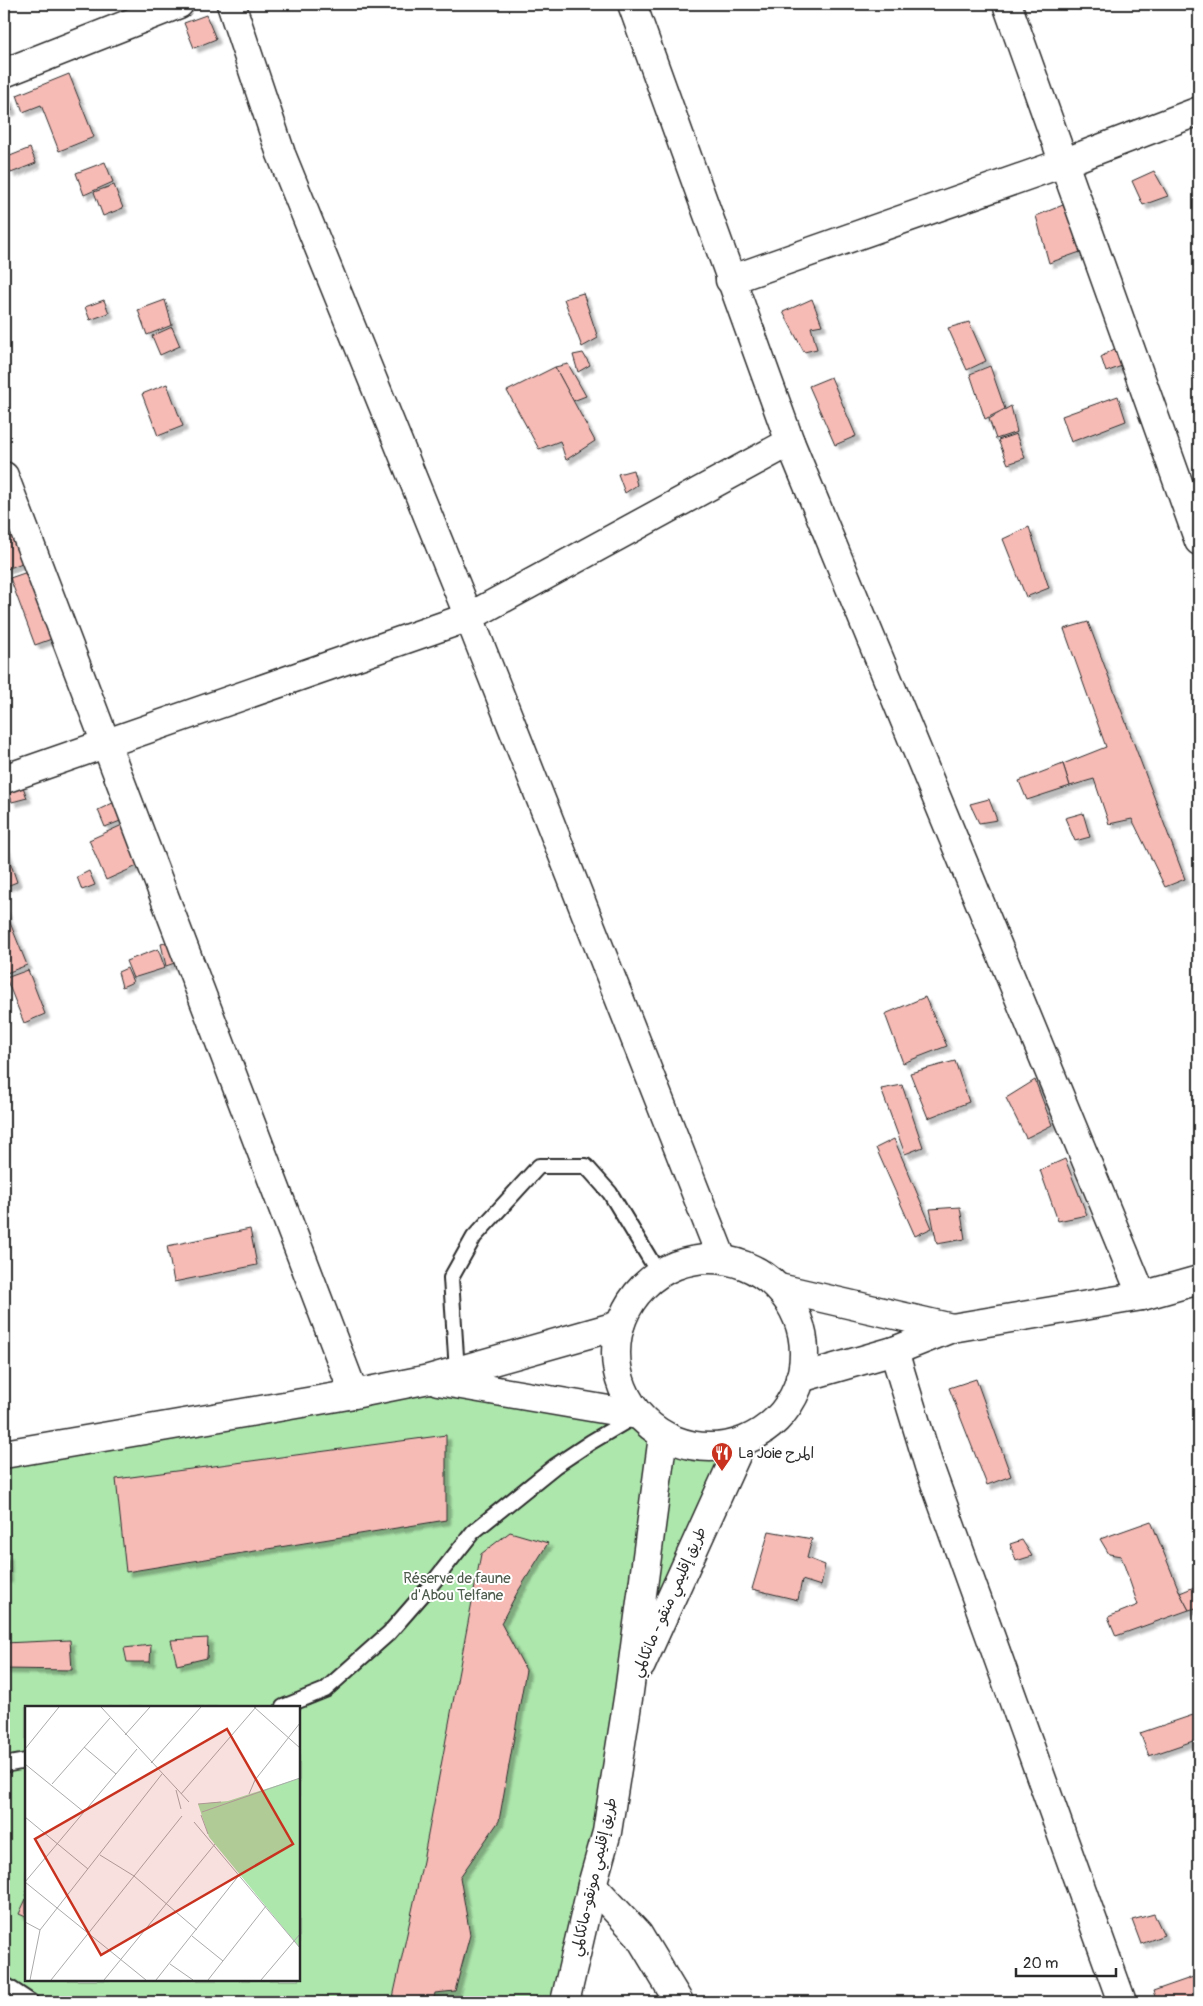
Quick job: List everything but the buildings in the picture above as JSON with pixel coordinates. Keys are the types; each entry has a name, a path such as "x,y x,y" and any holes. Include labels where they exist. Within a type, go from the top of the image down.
{"main road":[{"path":"4,73 179,4"},
{"path":"230,4 281,154 469,618 722,1259"},
{"path":"632,4 790,442 1142,1296"},
{"path":"1008,4 1063,163 1194,510 1199,541"},
{"path":"730,280 1063,163 1199,111"},
{"path":"4,779 107,745 469,618 790,442"},
{"path":"4,476 354,1394"},
{"path":"722,1259 753,1269 779,1288 796,1315 804,1346 800,1378 788,1406 768,1428 742,1442 716,1448 688,1445 663,1436 638,1415 626,1394 616,1356 620,1325 635,1296 659,1274 690,1261 722,1259"},
{"path":"800,1378 894,1351 952,1328 1142,1296 1199,1280"},
{"path":"779,1288 952,1328"},
{"path":"4,1454 429,1380 620,1325"},
{"path":"894,1351 929,1466 1122,2002"},
{"path":"429,1380 638,1415"},
{"name":"طريق إقليمي منقو - مانكالمي","path":"629,1692 663,1436"},
{"name":"طريق إقليمي منقو - مانكالمي","path":"629,1692 742,1442"},
{"name":"طريق إقليمي مونقو-مانكالمي","path":"565,2002 592,1885 607,1832 629,1692"},
{"path":"592,1885 638,1934 679,2002"}],"lane":[{"path":"457,1372 451,1278 474,1237 539,1166 586,1166 610,1193 659,1274"},
{"path":"285,1706 325,1690 389,1633 432,1585 473,1532 480,1526 555,1466 591,1442 638,1415"},
{"path":"4,1765 25,1761"},
{"path":"4,1984 32,2002"}],"green space":[{"name":"Réserve de faune d'Abou Telfane","path":"429,1379 638,1415 663,1436 689,1445 716,1448 742,1442 629,1692 566,2002 4,2002 4,1454"}],"place":[{"name":"La Joie المرح","path":"722,1472"}]}
